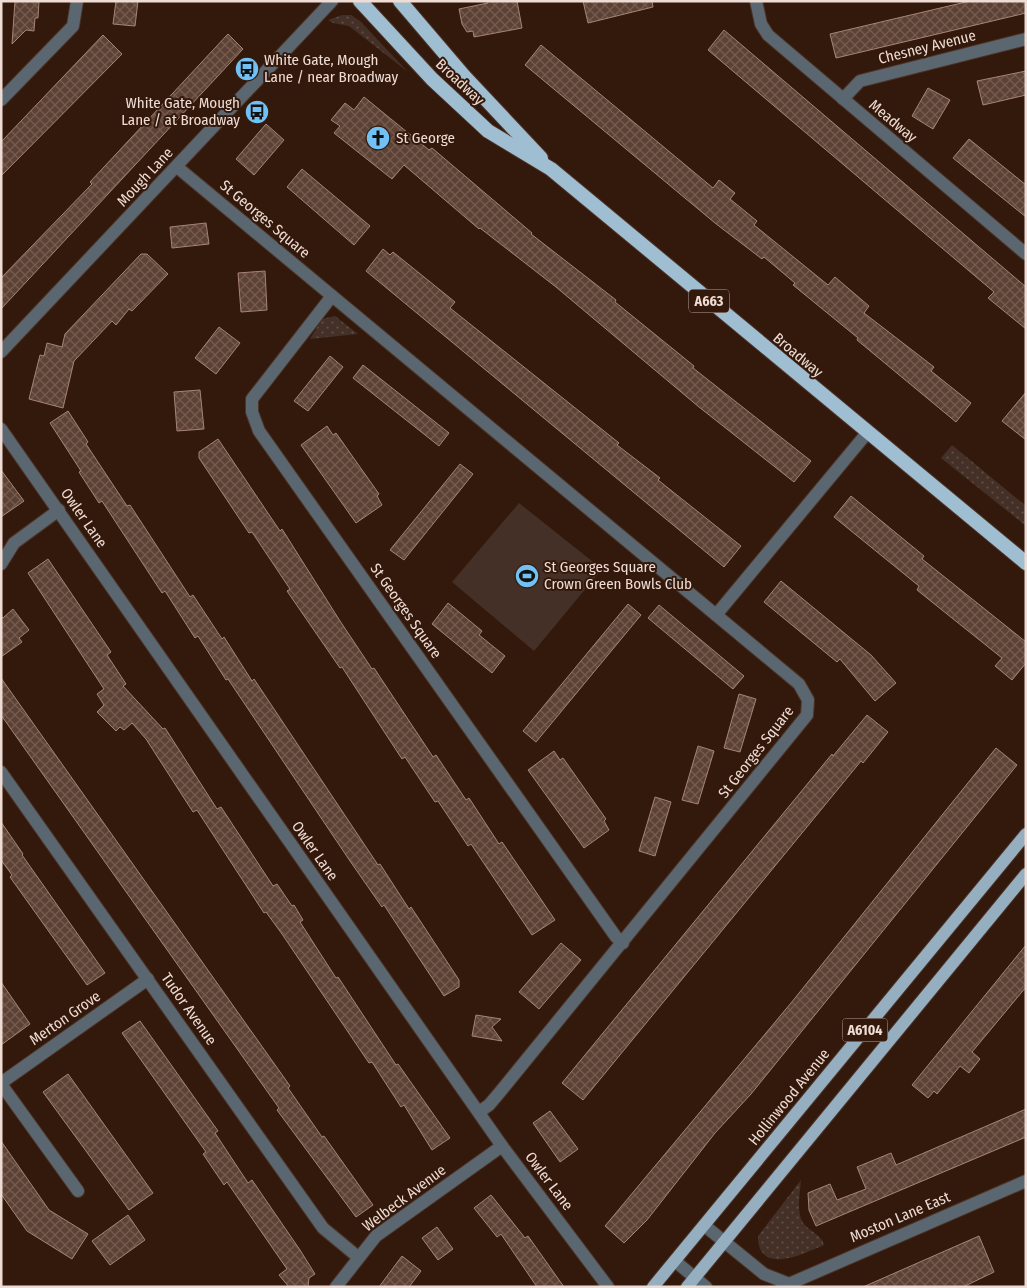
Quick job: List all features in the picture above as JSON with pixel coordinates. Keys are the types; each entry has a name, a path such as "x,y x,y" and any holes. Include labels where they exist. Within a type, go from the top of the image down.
{"highway":[{"name":"Broadway","path":"360,1 432,79 488,131 551,169"},
{"name":"Broadway","path":"404,3 464,76 500,112 551,169 1026,563"}],"main road":[{"name":"Hollinwood Avenue","path":"653,1287 1026,834"},
{"name":"A6104","path":"691,1282 1026,874"}],"street":[{"path":"1,100 73,26 77,1"},
{"name":"Mough Lane","path":"1,352 332,1"},
{"name":"Meadway","path":"756,1 761,24 768,35 1026,254"},
{"name":"Chesney Avenue","path":"843,99 860,81 1026,39"},
{"name":"St Georges Square","path":"177,167 799,684 808,700 807,715 623,943 489,1105 479,1112"},
{"name":"St Georges Square","path":"332,296 252,399 252,412 259,431 616,937 623,943"},
{"name":"Owler Lane","path":"1,429 502,1146 608,1287"},
{"path":"716,615 867,433"},
{"path":"1,564 14,543 59,510"},
{"name":"Tudor Avenue","path":"1,772 323,1228 358,1257"},
{"name":"Merton Grove","path":"78,1191 1,1084 148,979"},
{"name":"Welbeck Avenue","path":"336,1287 376,1236 502,1146"},
{"name":"Moston Lane East","path":"705,1226 764,1274 786,1285 1026,1181"},
{"path":"675,1261 691,1282 706,1287"}],"shaded area":[{"path":"342,15 351,15 360,21 408,72 349,26 333,23 328,20"},
{"path":"335,316 358,334 310,339 322,319"},
{"path":"952,445 1026,506 1026,526 941,458"},
{"name":"St Georges Square Crown Green Bowls Club","path":"519,503 602,569 534,651 452,582"},
{"path":"801,1180 799,1202 801,1218 806,1226 821,1238 824,1245 806,1253 784,1259 774,1259 766,1256 760,1248 758,1236"}],"building":[{"path":"15,1 39,1 38,18 35,18 34,31 26,30 12,44"},
{"path":"116,1 138,1 135,26 113,24"},
{"path":"487,1 517,1 522,28 474,37 473,31 467,32 462,24 459,9 488,3"},
{"path":"583,1 652,1 653,7 588,23"},
{"path":"970,1 1026,1 1026,13 836,58 830,34"},
{"path":"724,30 1026,287 1026,329 988,298 994,292 708,50"},
{"path":"228,34 243,49 1,309 1,278 92,184 90,182"},
{"path":"103,35 122,54 1,176 1,142"},
{"path":"541,45 713,188 719,180 735,193 730,199 757,221 754,225 828,285 835,277 869,306 864,313 934,367 931,371 971,403 956,422 793,285 795,283 764,257 762,259 715,223 525,65"},
{"path":"1026,71 1026,95 983,105 977,81"},
{"path":"928,88 950,100 933,129 912,116"},
{"path":"364,97 429,150 432,148 531,234 616,300 615,302 694,366 693,368 811,461 794,482 699,407 556,287 479,229 404,165 392,179 334,133 340,126 331,120 345,103 354,110"},
{"path":"266,124 284,140 254,175 236,159"},
{"path":"969,139 1026,185 1026,217 953,158"},
{"path":"302,169 370,226 354,245 287,187"},
{"path":"206,223 209,244 172,248 170,227"},
{"path":"383,249 390,255 393,252 455,302 450,308 619,443 617,445 660,478 658,480 741,546 724,567 366,271"},
{"path":"141,254 147,254 168,274 132,311 129,309 116,325 112,321 74,361 63,408 29,399 40,355 44,356 47,343 62,347 65,334"},
{"path":"265,271 267,310 241,312 238,273"},
{"path":"219,327 240,343 216,374 195,358"},
{"path":"330,356 343,367 308,411 294,401"},
{"path":"363,365 449,433 439,446 353,378"},
{"path":"200,390 204,429 177,431 174,392"},
{"path":"1026,392 1026,440 1002,421"},
{"path":"68,411 88,442 86,444 127,506 130,505 190,597 193,595 222,639 224,637 252,681 254,679 378,865 380,864 409,909 411,907 459,980 459,987 444,996 384,905 382,907 350,861 198,636 195,638 165,591 162,593 102,501 99,503 50,423"},
{"path":"327,426 333,435 336,433 379,494 377,496 382,505 356,523 301,445"},
{"path":"218,439 280,531 282,529 340,621 372,669 374,668 433,757 436,755 466,800 469,798 499,844 502,842 555,920 532,935 471,844 468,846 438,801 435,802 405,757 402,759 342,667 340,668 287,591 290,589 252,532 249,533 199,458 199,452"},
{"path":"460,464 473,474 404,560 390,550"},
{"path":"1,470 24,501 1,517"},
{"path":"851,496 924,556 922,559 1026,642 1026,663 1012,680 995,666 1002,658 917,590 919,586 834,517"},
{"path":"48,559 111,652 107,655 126,684 123,686 163,729 165,728 217,809 221,807 273,886 277,884 292,906 294,905 303,920 300,922 336,978 338,977 396,1065 398,1064 450,1138 432,1150 404,1105 401,1107 372,1062 369,1063 282,934 266,912 264,913 197,810 193,812 146,739 132,723 124,730 120,727 116,731 97,712 104,705 97,694 104,689 28,573"},
{"path":"781,581 871,655 896,683 875,701 840,659 837,662 764,602"},
{"path":"448,603 482,631 479,635 505,656 492,673 432,624"},
{"path":"628,604 641,615 536,742 523,731"},
{"path":"659,605 744,676 733,689 648,618"},
{"path":"13,609 29,630 19,638 22,642 1,657 1,616 3,618"},
{"path":"1,678 290,1086 288,1088 322,1137 324,1136 373,1205 356,1217 277,1110 279,1108 1,715"},
{"path":"739,694 756,699 740,752 724,748"},
{"path":"867,715 888,732 863,763 861,761 583,1100 562,1083 832,754 833,756"},
{"path":"698,746 714,751 698,804 682,800"},
{"path":"996,748 1017,765 751,1094 715,1133 647,1220 624,1243 605,1226 791,1003"},
{"path":"554,751 560,760 563,758 606,819 604,821 609,830 584,848 528,770"},
{"path":"655,797 671,802 655,856 639,851"},
{"path":"1,822 105,973 87,985 10,877 12,875 1,860"},
{"path":"561,943 581,960 539,1009 519,992"},
{"path":"1026,945 1026,987 972,1052 980,1059 969,1073 960,1066 937,1094 934,1091 928,1098 912,1085"},
{"path":"1,982 30,1024 1,1045"},
{"path":"476,1015 501,1019 492,1027 502,1041 472,1036"},
{"path":"140,1021 218,1131 215,1133 248,1183 252,1180 300,1250 315,1274 309,1278 308,1287 289,1287 279,1275 287,1269 227,1182 224,1185 203,1154 206,1152 122,1033"},
{"path":"68,1074 153,1193 129,1210 43,1092"},
{"path":"1026,1109 1026,1137 816,1226 809,1210 808,1193 830,1184 837,1200 866,1189 857,1167 891,1153 896,1165"},
{"path":"550,1111 578,1149 560,1162 533,1123"},
{"path":"1,1141 49,1210 88,1234 72,1259 27,1231 1,1194"},
{"path":"491,1195 525,1238 528,1236 564,1287 537,1287 501,1234 497,1237 474,1208"},
{"path":"128,1215 145,1240 110,1265 92,1241"},
{"path":"437,1227 453,1249 438,1260 422,1238"},
{"path":"979,1236 994,1272 963,1287 863,1287"},
{"path":"402,1256 421,1271 409,1287 379,1287"}],"place":[{"name":"White Gate, Mough Lane / near Broadway","path":"247,69"},
{"name":"White Gate, Mough Lane / at Broadway","path":"257,112"},
{"name":"St George","path":"378,138"},
{"name":"St Georges Square Crown Green Bowls Club","path":"527,576"}]}
